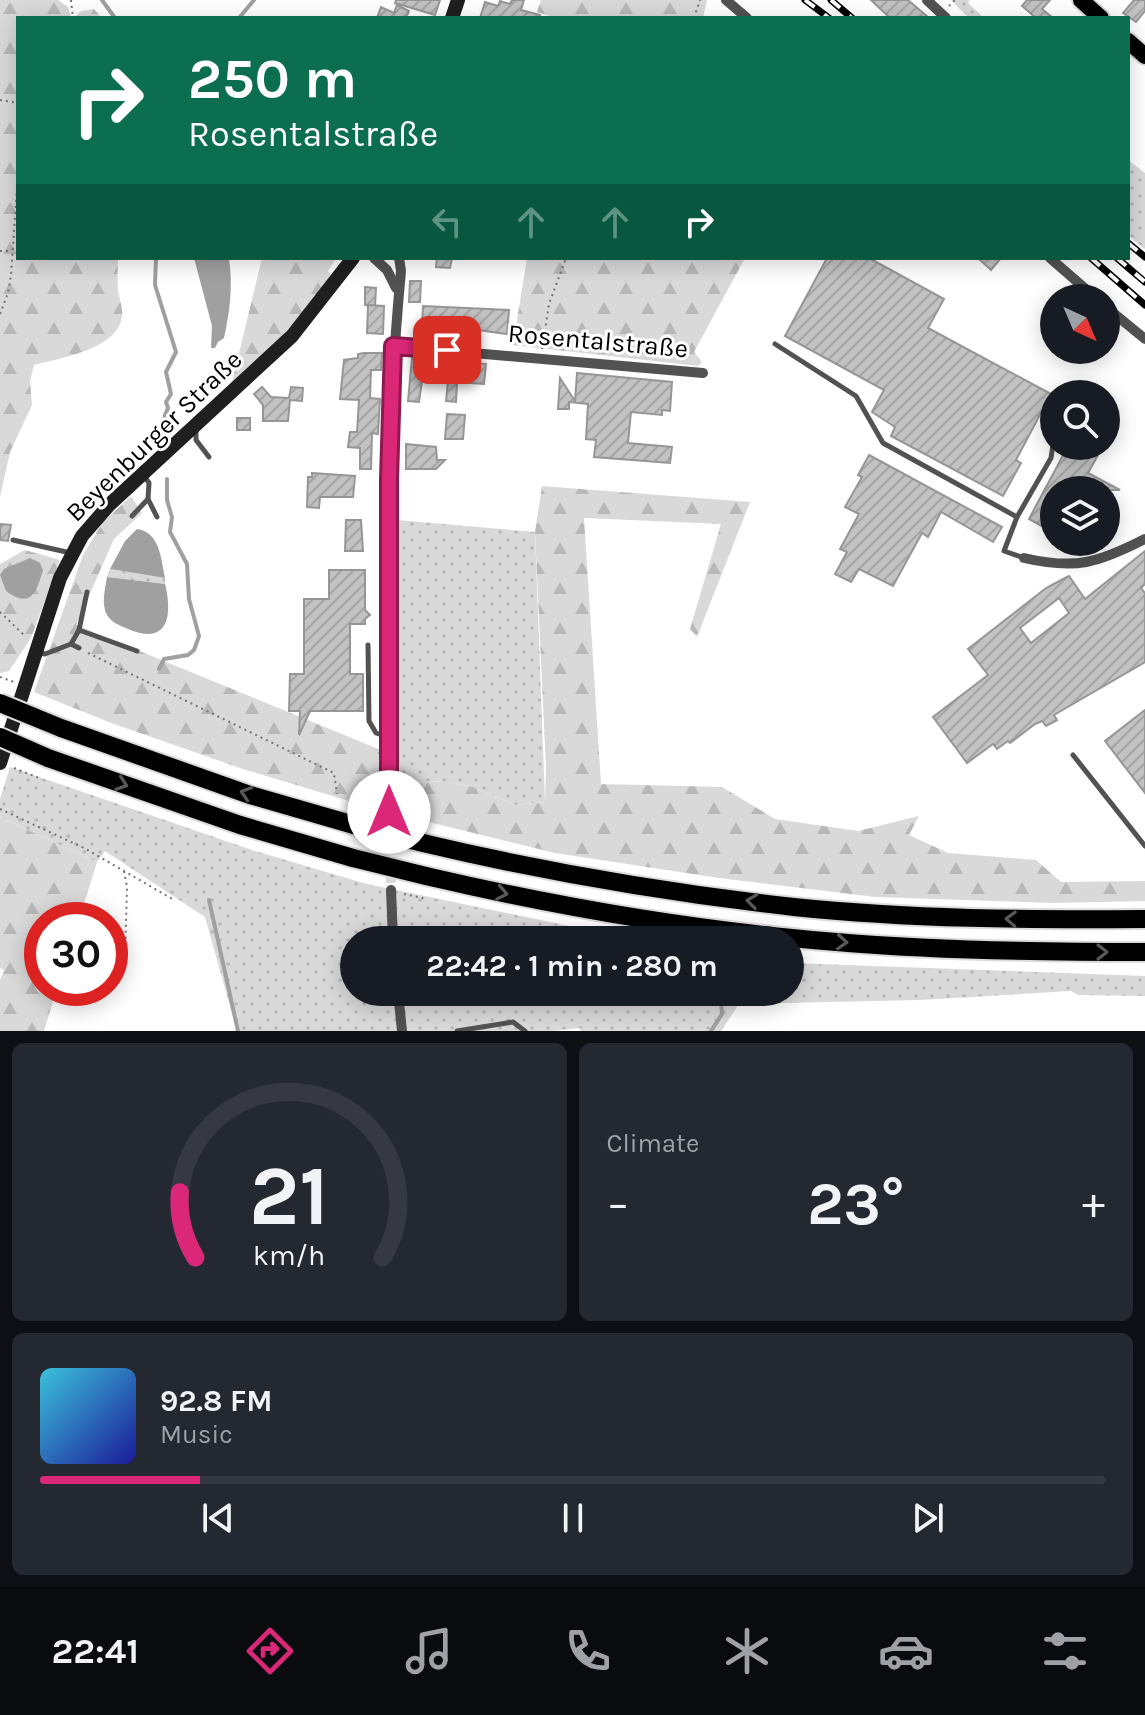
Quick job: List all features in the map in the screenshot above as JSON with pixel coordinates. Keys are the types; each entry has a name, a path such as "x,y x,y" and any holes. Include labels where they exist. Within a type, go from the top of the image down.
{"highway":[{"path":"0,703 250,795 423,843 597,879 796,907 1026,920 1145,919"},
{"path":"0,737 48,758 240,825 353,858 596,911 793,939 1028,952 1145,952"}],"main road":[{"path":"1081,0 1099,16"},
{"path":"1130,43 1145,56"},
{"name":"Beyenburger Straße","path":"5,765 36,652 71,553 92,523 292,336 351,260"}],"street":[{"path":"726,0 745,16"},
{"path":"927,0 944,16"},
{"path":"376,260 395,280 398,295"},
{"path":"386,812 389,479 399,260"},
{"path":"1052,260 1080,284"},
{"path":"1120,318 1145,339"},
{"name":"Rosentalstraße","path":"393,346 703,373"},
{"path":"1024,558 1052,564 1090,563 1110,558 1145,539"},
{"path":"393,926 394,891"},
{"path":"399,1006 402,1031"}],"lane":[{"path":"775,344 856,396 883,443 1017,517"},
{"path":"196,427 196,440 209,457"},
{"path":"1024,558 1004,551 1017,517 1050,460"},
{"path":"143,475 149,483 148,499 157,517"},
{"path":"132,516 148,499"},
{"path":"13,540 71,553"},
{"path":"36,652 45,654 71,644 79,630 87,592"},
{"path":"79,630 137,651"},
{"path":"71,644 81,649"},
{"path":"368,645 369,721 376,733 389,737"},
{"path":"1073,755 1145,846"},
{"path":"457,1031 513,1022 525,1031"}],"path":[{"path":"0,314 8,293 16,195"},
{"path":"0,251 11,251"},
{"path":"541,357 549,304 565,260"},
{"path":"0,612 26,638"},
{"path":"81,649 334,773 337,794"},
{"path":"0,677 14,682"},
{"path":"5,765 39,778"},
{"path":"355,804 386,812"},
{"path":"0,809 84,848 174,900"},
{"path":"124,871 127,902"},
{"path":"394,891 427,899"}],"green space":[{"path":"0,0 58,0 68,7 71,16 16,16 16,260 118,260 122,312 119,327 100,344 34,365 30,381 32,405 10,452 0,497"},
{"path":"541,0 707,0 703,16 550,16 537,12"},
{"path":"951,0 970,0 968,3 982,16 967,16"},
{"path":"94,9 100,16 76,16 81,11"},
{"path":"1130,162 1145,173 1145,249 1130,237"},
{"path":"262,260 335,260 328,271 331,274 297,319 231,386"},
{"path":"527,260 744,260 694,352 702,362 698,366 513,345"},
{"path":"542,486 750,502 697,637 690,629 721,524 584,518 601,784 722,787 775,819 858,831 919,816 909,835 948,853 1036,860 1061,882 1145,881 1145,901 1054,903 875,897 719,878 555,853 372,808 243,769 34,692 83,555 103,522 131,496 142,513 114,539 76,625 393,753 395,791 424,781 449,782 473,787 515,805 545,802 535,532"},
{"path":"397,520 535,532 545,802 515,805 473,787 449,782 424,781 395,792"},
{"path":"25,550 60,560 31,638 9,671 0,673 0,564"},
{"path":"110,569 165,578 165,584 107,577"},
{"path":"10,767 255,851 367,884 569,926 340,926 340,1006 738,1006 721,1031 581,1031 580,1028 552,1031 237,1031 205,917 105,851 97,862 0,817 0,799"},
{"path":"0,817 97,862 85,902 24,902 24,1006 52,1006 44,1031 0,1031 0,980 4,970 0,968"},
{"path":"804,964 1145,976 1145,996 1078,995 1071,991 920,1000 804,1003"}],"shaded area":[{"path":"195,260 229,260 231,288 228,318 224,338 215,348 211,348 212,326"},
{"path":"137,529 151,535 155,541 165,578 110,569 125,541"},
{"path":"30,558 40,563 43,570 35,591 21,599 6,591 0,575 4,569"},
{"path":"107,577 165,584 167,617 159,631 141,633 109,618 104,601"}],"building":[{"path":"396,0 440,0 435,15 395,3"},
{"path":"512,0 524,0 521,10 540,16 481,16 485,2 498,6 500,1 510,4"},
{"path":"871,0 908,0 927,16 888,16"},
{"path":"1027,0 1050,0 1042,9 1051,16 1034,16 1022,6"},
{"path":"1134,0 1145,0 1145,11 1136,22 1123,13"},
{"path":"397,5 409,11 407,16 378,16 381,7 394,13"},
{"path":"437,260 452,260 450,268 436,267"},
{"path":"826,260 873,260 944,299 928,328 1040,388 1040,415 1016,460 1021,463 1003,496 891,436 895,427 872,412 884,390 785,336"},
{"path":"980,260 999,260 991,270"},
{"path":"410,281 421,281 420,302 409,302"},
{"path":"365,287 376,288 375,306 365,305"},
{"path":"368,305 384,306 383,334 367,333"},
{"path":"423,306 509,310 507,334 441,325 441,328 422,326"},
{"path":"382,353 381,370 371,370 370,398 380,399 378,434 372,433 371,469 360,469 360,448 348,447 350,432 357,432 359,400 340,399 344,360 358,358 358,354"},
{"path":"412,358 486,364 484,384 457,382 456,402 446,401 448,381 444,381 444,376 423,374 419,402 408,401"},
{"path":"577,373 672,382 670,411 662,410 662,415 631,412 628,443 672,447 670,463 594,457 596,440 586,439 588,404 569,402 569,409 558,409 560,378 575,401"},
{"path":"262,387 271,397 289,398 291,387 303,388 302,401 290,400 288,421 263,421 263,405 254,394"},
{"path":"447,414 465,415 463,439 445,439"},
{"path":"237,418 250,418 250,430 237,430"},
{"path":"406,444 436,447 437,460 445,460 436,469 406,469"},
{"path":"869,455 1002,527 993,542 941,512 928,537 922,533 893,586 859,569 851,582 835,574 847,552 840,549 859,514 845,507 862,477 858,475"},
{"path":"1061,460 1095,460 1088,473 1094,476 1052,476"},
{"path":"312,473 355,476 353,497 320,497 319,508 307,507 308,477 312,477"},
{"path":"1040,498 1040,525 1029,519"},
{"path":"346,520 361,520 363,551 345,551"},
{"path":"0,524 11,525 8,541 0,540"},
{"path":"1145,551 1145,584 1141,588 1145,593 1145,662 1054,715 1057,720 1046,726 1042,721 1035,724 997,749 993,744 967,763 933,717 988,675 968,649 1046,588 1069,576 1085,599","holes":["1059,598 1069,613 1031,643 1020,628"]},
{"path":"329,570 365,570 365,610 370,615 365,619 365,624 350,624 350,674 363,674 363,711 310,711 299,735 300,711 289,711 290,674 304,674 304,599 329,599"},
{"path":"1145,710 1145,793 1105,741"}],"waterway":[{"path":"102,0 114,16"},
{"path":"241,16 254,0"},
{"path":"156,260 155,285 176,352 166,372 171,394 166,402 168,408 163,441"},
{"path":"159,669 164,659 188,655 194,650 199,636 189,599 187,564 170,532 172,517 167,500 167,479"},
{"path":"209,900 238,1031"},
{"path":"711,1031 722,1014 721,1006"}],"tunnel":[{"path":"389,813 391,890"}],"railway":[{"path":"805,0 826,16"},
{"path":"831,0 850,16"},
{"path":"1130,245 1145,257"},
{"path":"1093,260 1145,305"},
{"path":"1119,260 1145,282"}],"route":[{"path":"389,812 389,479 393,346 447,350"}]}
